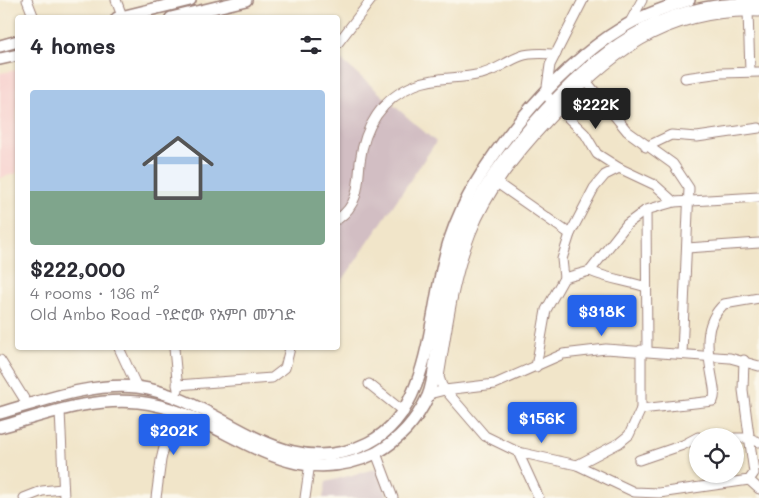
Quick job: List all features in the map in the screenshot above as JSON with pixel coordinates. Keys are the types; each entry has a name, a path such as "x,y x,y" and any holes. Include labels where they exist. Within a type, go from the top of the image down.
{"main road":[{"path":"128,15 190,0"},
{"path":"184,15 246,0"},
{"path":"552,102 582,58 629,24 663,8 689,0"},
{"path":"0,413 28,404 82,392 138,387 179,398 207,410 270,446 308,456 329,455 352,450 379,437 402,414 418,384 439,277 460,211 483,170 521,130 598,56 640,30 668,18 703,8 732,4 759,4"},
{"path":"0,46 15,42"},
{"path":"0,59 15,56"},
{"path":"0,427 94,402 124,401 152,404 173,410 274,462 309,470 344,467 376,453 411,425 429,392 448,281 460,241 484,189 521,130"},
{"path":"123,387 124,401"},
{"path":"402,414 411,425"}],"street":[{"path":"27,0 33,15"},
{"path":"116,0 120,15"},
{"path":"340,40 371,0"},
{"path":"584,0 547,73 552,102 585,134 597,154 619,168 655,185 674,202"},
{"path":"629,24 642,0"},
{"path":"685,78 755,72 748,12"},
{"path":"429,392 439,377 464,253 481,211 498,182 552,102 586,81 615,56 666,28 701,18 759,12"},
{"path":"340,217 350,208 358,191 360,160 370,126 382,106 417,84 484,74 520,56 539,53 556,54"},
{"path":"586,81 626,131 672,164 689,188 690,203 682,354"},
{"path":"646,147 671,135 697,137 759,128"},
{"path":"536,367 546,310 564,278 562,259 570,234 594,188 605,175 619,168"},
{"path":"498,182 570,234"},
{"path":"564,278 590,271 627,224 646,210 674,202 690,203 759,197"},
{"path":"577,465 623,440 629,434 641,409 646,287 646,210"},
{"path":"687,248 759,243"},
{"path":"590,271 612,280 630,281 646,287"},
{"path":"641,409 713,401 714,392 708,357 707,334 721,306 736,301 759,298"},
{"path":"429,392 495,384 563,354 606,349 644,350 744,360 759,366"},
{"path":"120,350 138,387"},
{"path":"174,350 179,398"},
{"path":"177,385 272,378 285,368 290,350"},
{"path":"0,360 28,404"},
{"path":"439,377 445,390 485,436 518,452 577,465 634,492 660,493 749,480 754,474 743,390 744,360"},
{"path":"369,384 402,414"},
{"path":"156,498 161,460 173,410"},
{"path":"24,498 42,491 63,493 60,411"},
{"path":"744,438 750,438 759,442"},
{"path":"638,460 689,441"},
{"path":"518,452 539,498"},
{"path":"376,453 393,498"},
{"path":"305,498 309,470"},
{"path":"749,480 759,489"}],"shaded area":[{"path":"340,59 436,142 340,284"},
{"path":"15,70 15,174 0,178 0,73"},
{"path":"378,468 388,498 323,498 326,482"}]}
